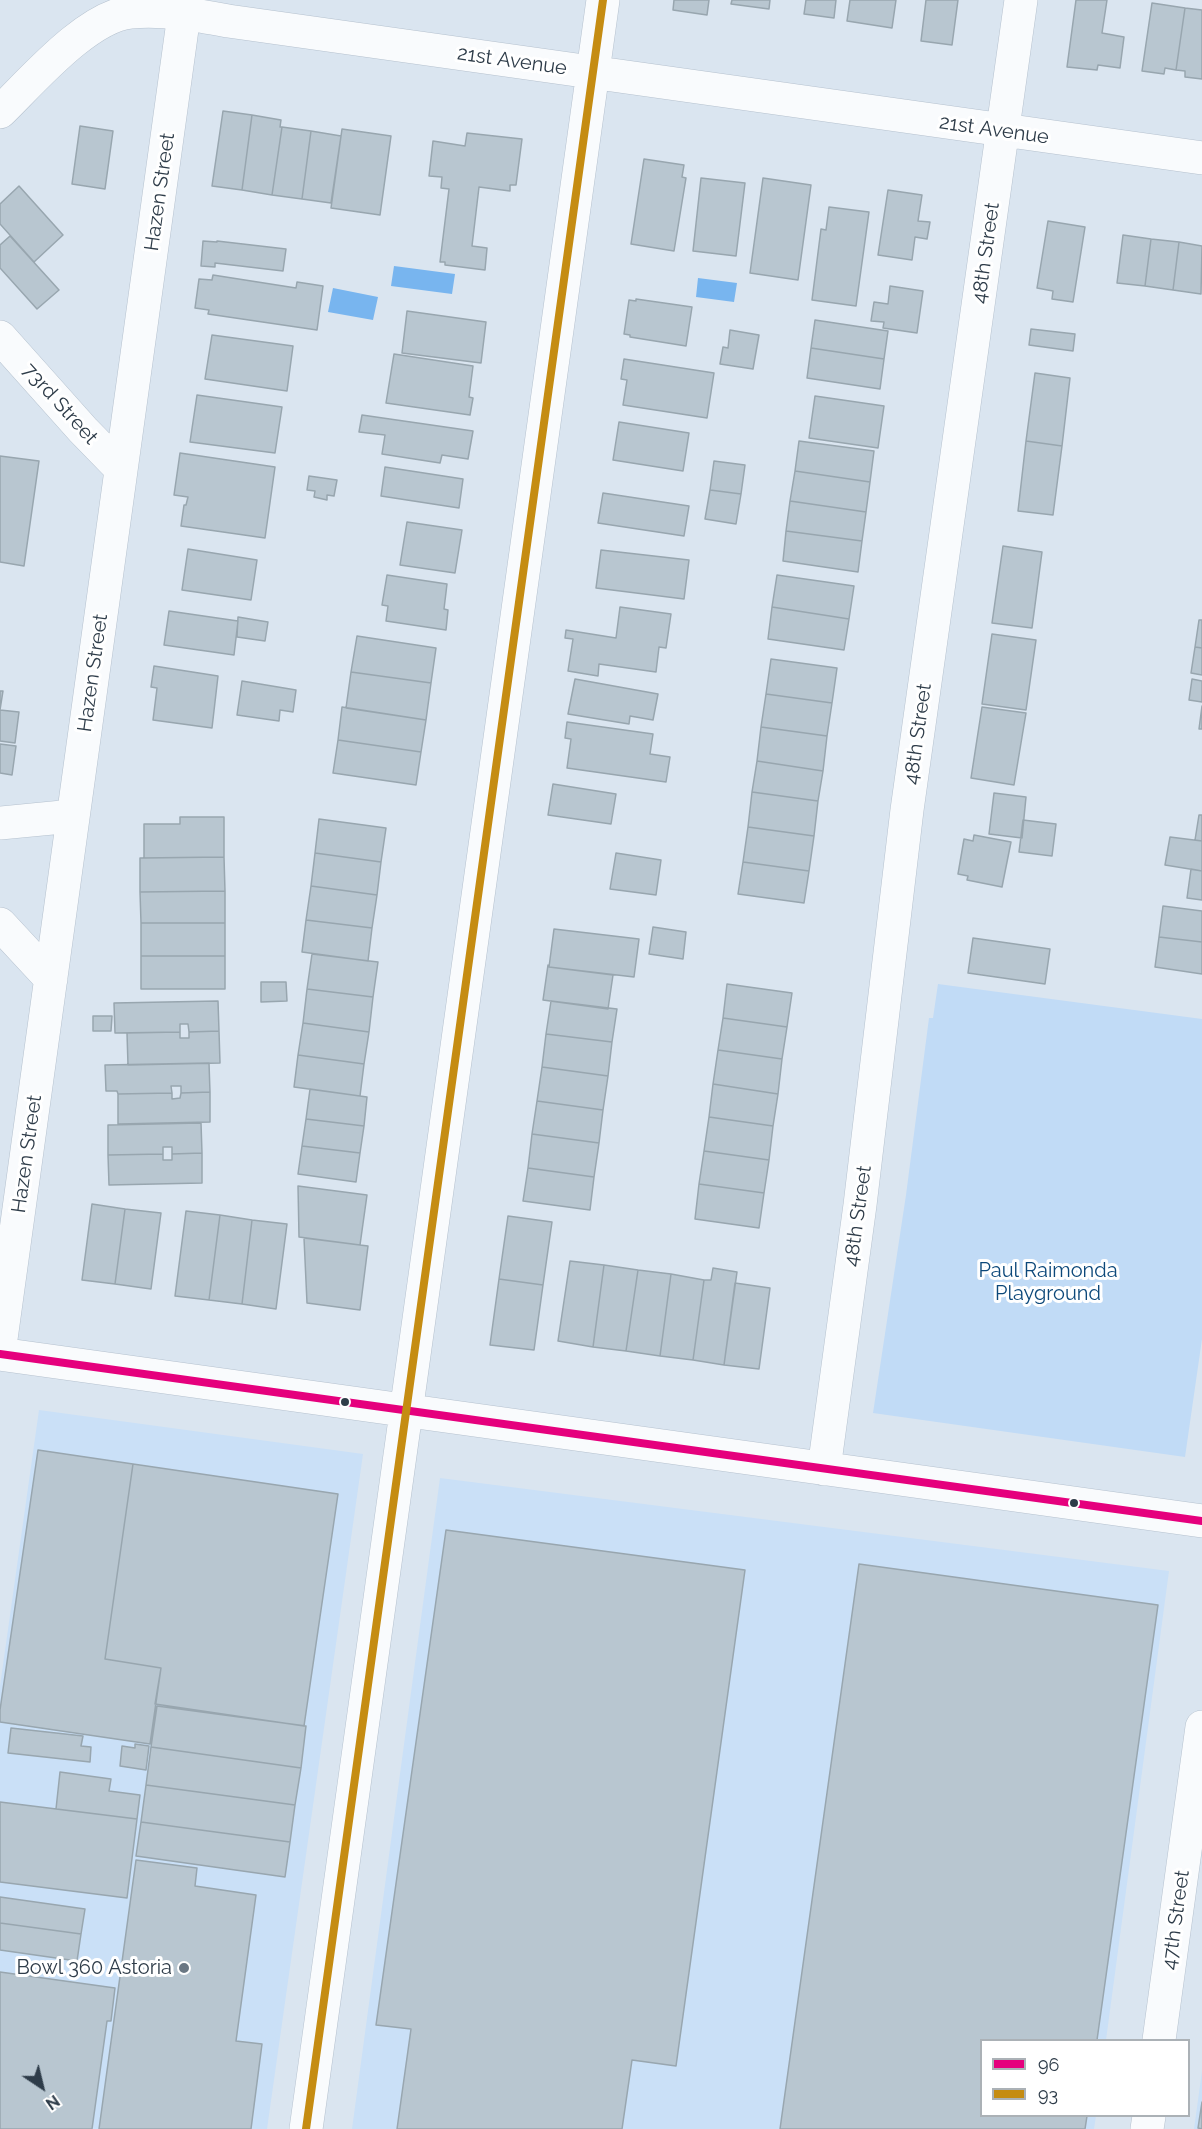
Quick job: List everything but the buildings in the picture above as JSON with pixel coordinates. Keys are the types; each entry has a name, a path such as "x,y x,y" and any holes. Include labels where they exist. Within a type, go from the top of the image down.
{"street":[{"path":"306,2129 603,0"},
{"name":"48th Street","path":"824,1469 860,1205 907,810 1021,0"},
{"name":"21st Avenue","path":"0,112 77,38 94,26 130,12 183,4 228,21 1202,158"},
{"name":"Hazen Street","path":"0,1346 122,469 183,4"},
{"name":"73rd Street","path":"0,337 83,430 122,469"},
{"path":"0,823 73,816"},
{"path":"0,924 51,979"},
{"path":"0,1354 1202,1521"},
{"name":"47th Street","path":"1159,2039 1202,1727"}],"shaded area":[{"path":"39,1410 363,1454 267,2129 0,2129 0,1686"},
{"path":"440,1478 1169,1571 1106,2039 980,2039 980,2117 1096,2117 1094,2129 352,2129"},
{"path":"1202,2071 1202,2129 1194,2129"}],"green space":[{"name":"Paul Raimonda Playground","path":"938,984 1202,1019 1202,1339 1185,1457 873,1413 906,1195 929,1018 933,1018"}],"water":[{"path":"394,266 455,274 452,294 391,286"},
{"path":"698,278 737,283 734,302 696,297"},
{"path":"333,288 378,297 373,320 328,312"}],"transit line":[{"name":"93","path":"306,2129 603,0"},
{"name":"96","path":"0,1354 1202,1521"}],"place":[{"name":"Bowl 360 Astoria","path":"184,1968"}]}
